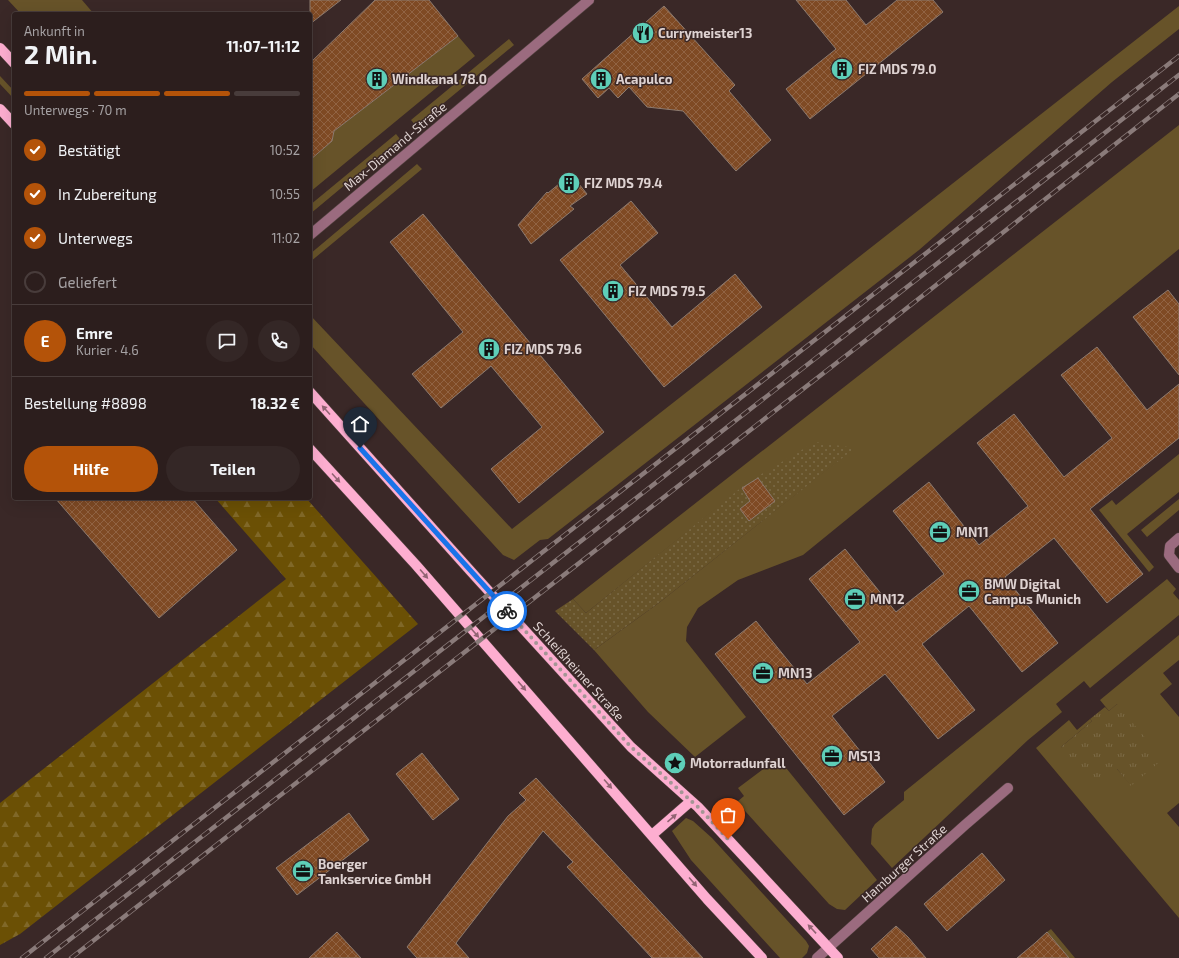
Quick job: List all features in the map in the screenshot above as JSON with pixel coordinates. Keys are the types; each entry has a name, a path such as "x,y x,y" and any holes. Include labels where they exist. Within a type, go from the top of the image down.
{"main road":[{"path":"0,48 12,61"},
{"path":"0,109 12,122"},
{"name":"Schleißheimer Straße","path":"312,394 631,747 691,801 838,958"},
{"path":"312,451 416,565 707,899 762,958"},
{"path":"652,835 691,801"}],"street":[{"name":"Max-Diamand-Straße","path":"312,233 589,0"},
{"path":"1179,538 1170,546 1169,555 1179,568"},
{"name":"Hamburger Straße","path":"818,958 1008,788"}],"green space":[{"path":"8,0 82,0 92,12 19,12"},
{"path":"1179,6 1179,29 1112,82 919,250 548,539 540,540 514,560 503,555 312,346 312,317 512,529"},
{"path":"458,36 475,56 312,190 312,158 332,141 334,131"},
{"path":"509,39 514,45 416,126 411,120"},
{"path":"0,76 12,89 12,97 0,84"},
{"path":"1179,125 1179,249 803,555 738,580 698,608 687,627 686,641 746,717 695,757 648,712 594,650 660,602 854,448 748,483 586,613 573,599"},
{"path":"396,134 400,139 312,212 312,203"},
{"path":"417,164 422,169 312,260 312,252"},
{"path":"815,442 855,448 660,602 594,650 555,611 573,599 586,613 748,482"},
{"path":"1179,454 1179,492 1127,534 1154,567 1149,572 1099,510 1112,500 1116,505"},
{"path":"1179,499 1179,510 1147,537 1141,530"},
{"path":"217,500 308,500 418,624 20,934 0,945 0,803 286,579"},
{"path":"1167,579 1176,589 1173,593 1179,600 1179,615 1090,688 1084,681 1056,704 1062,712 1028,740 892,868 871,844 872,829 875,824 904,800 904,792"},
{"path":"1179,635 1179,660 1163,673 1172,684 1160,694 1179,717 1179,803 1167,813 1179,827 1179,918 1036,748 1069,720 1077,730 1090,719 1092,721 1061,747 1117,769 1131,785 1117,704 1109,711 1100,700"},
{"path":"1117,704 1163,759 1131,786 1117,769 1095,787 1061,747 1092,721 1090,719 1105,707 1109,711"},
{"path":"778,758 877,880 845,910 837,909 829,904 737,802 744,796 738,788"},
{"path":"686,818 693,821 712,838 806,941 809,946 807,953 802,958 780,958 691,860 672,831"},
{"path":"1051,929 1075,958 1069,958 1047,932"}],"building":[{"path":"310,0 341,0 312,22 312,12 310,12"},
{"name":"Windkanal 78.0","path":"375,0 429,0 458,36 334,131 332,141 312,158 312,61"},
{"name":"FIZ MDS 79.0","path":"796,0 846,0 866,25 897,0 933,0 943,12 810,119 786,89 836,49"},
{"path":"664,6 735,85 729,91 771,140 736,171 683,111 647,107 629,87 618,98 609,88 598,98 582,79"},
{"path":"571,174 587,194 570,206 574,209 531,244 518,225 547,192 548,193"},
{"name":"FIZ MDS 79.5","path":"631,201 658,233 620,265 672,327 735,274 762,307 664,387 560,260"},
{"name":"FIZ MDS 79.6","path":"423,214 604,432 519,503 491,469 542,427 491,366 441,408 412,374 463,332 390,242"},
{"path":"1168,290 1179,304 1179,375 1133,317"},
{"name":"BMW Digital Campus Munich","path":"1097,347 1147,410 1179,384 1179,438 1090,509 1143,574 1107,603 1054,538 1005,577 1058,643 1022,672 969,606 922,644 975,710 938,739 885,674 832,716 885,782 844,815 715,654 756,621 807,684 860,642 809,579 845,549 896,612 944,574 893,511 929,482 979,545 1028,506 977,443 1014,414 1064,477 1112,438 1061,375"},
{"path":"758,478 775,501 749,521 740,509 750,501 742,488"},
{"path":"57,500 194,500 237,550 159,618"},
{"path":"422,753 459,799 433,820 396,774"},
{"path":"536,778 703,958 652,958 567,867 573,862 543,831 456,943 469,958 417,958 407,947 508,816 526,800 519,793"},
{"path":"349,813 369,840 297,895 276,868"},
{"path":"982,853 1005,880 947,931 924,904"},
{"path":"896,926 908,937 926,958 879,958 871,949"},
{"path":"337,932 361,958 309,958"},
{"path":"1047,932 1069,958 1017,958 1035,943"}],"railway":[{"path":"22,958 1179,56"},
{"path":"46,958 1179,75"},
{"path":"71,958 879,330 1179,94"}],"way so far":[{"path":"507,611 631,747 698,807 728,839"}],"place":[{"name":"Currymeister13","path":"643,33"},
{"name":"FIZ MDS 79.0","path":"842,69"},
{"name":"Windkanal 78.0","path":"377,79"},
{"name":"Acapulco","path":"601,79"},
{"name":"FIZ MDS 79.4","path":"569,183"},
{"name":"FIZ MDS 79.5","path":"613,291"},
{"name":"FIZ MDS 79.6","path":"489,349"},
{"name":"MN11","path":"940,532"},
{"name":"BMW Digital Campus Munich","path":"969,591"},
{"name":"MN12","path":"855,599"},
{"name":"MN13","path":"763,673"},
{"name":"MS13","path":"832,756"},
{"name":"Motorradunfall","path":"675,763"},
{"name":"Boerger Tankservice GmbH","path":"303,871"}],"route":[{"path":"360,448 507,611"}]}
